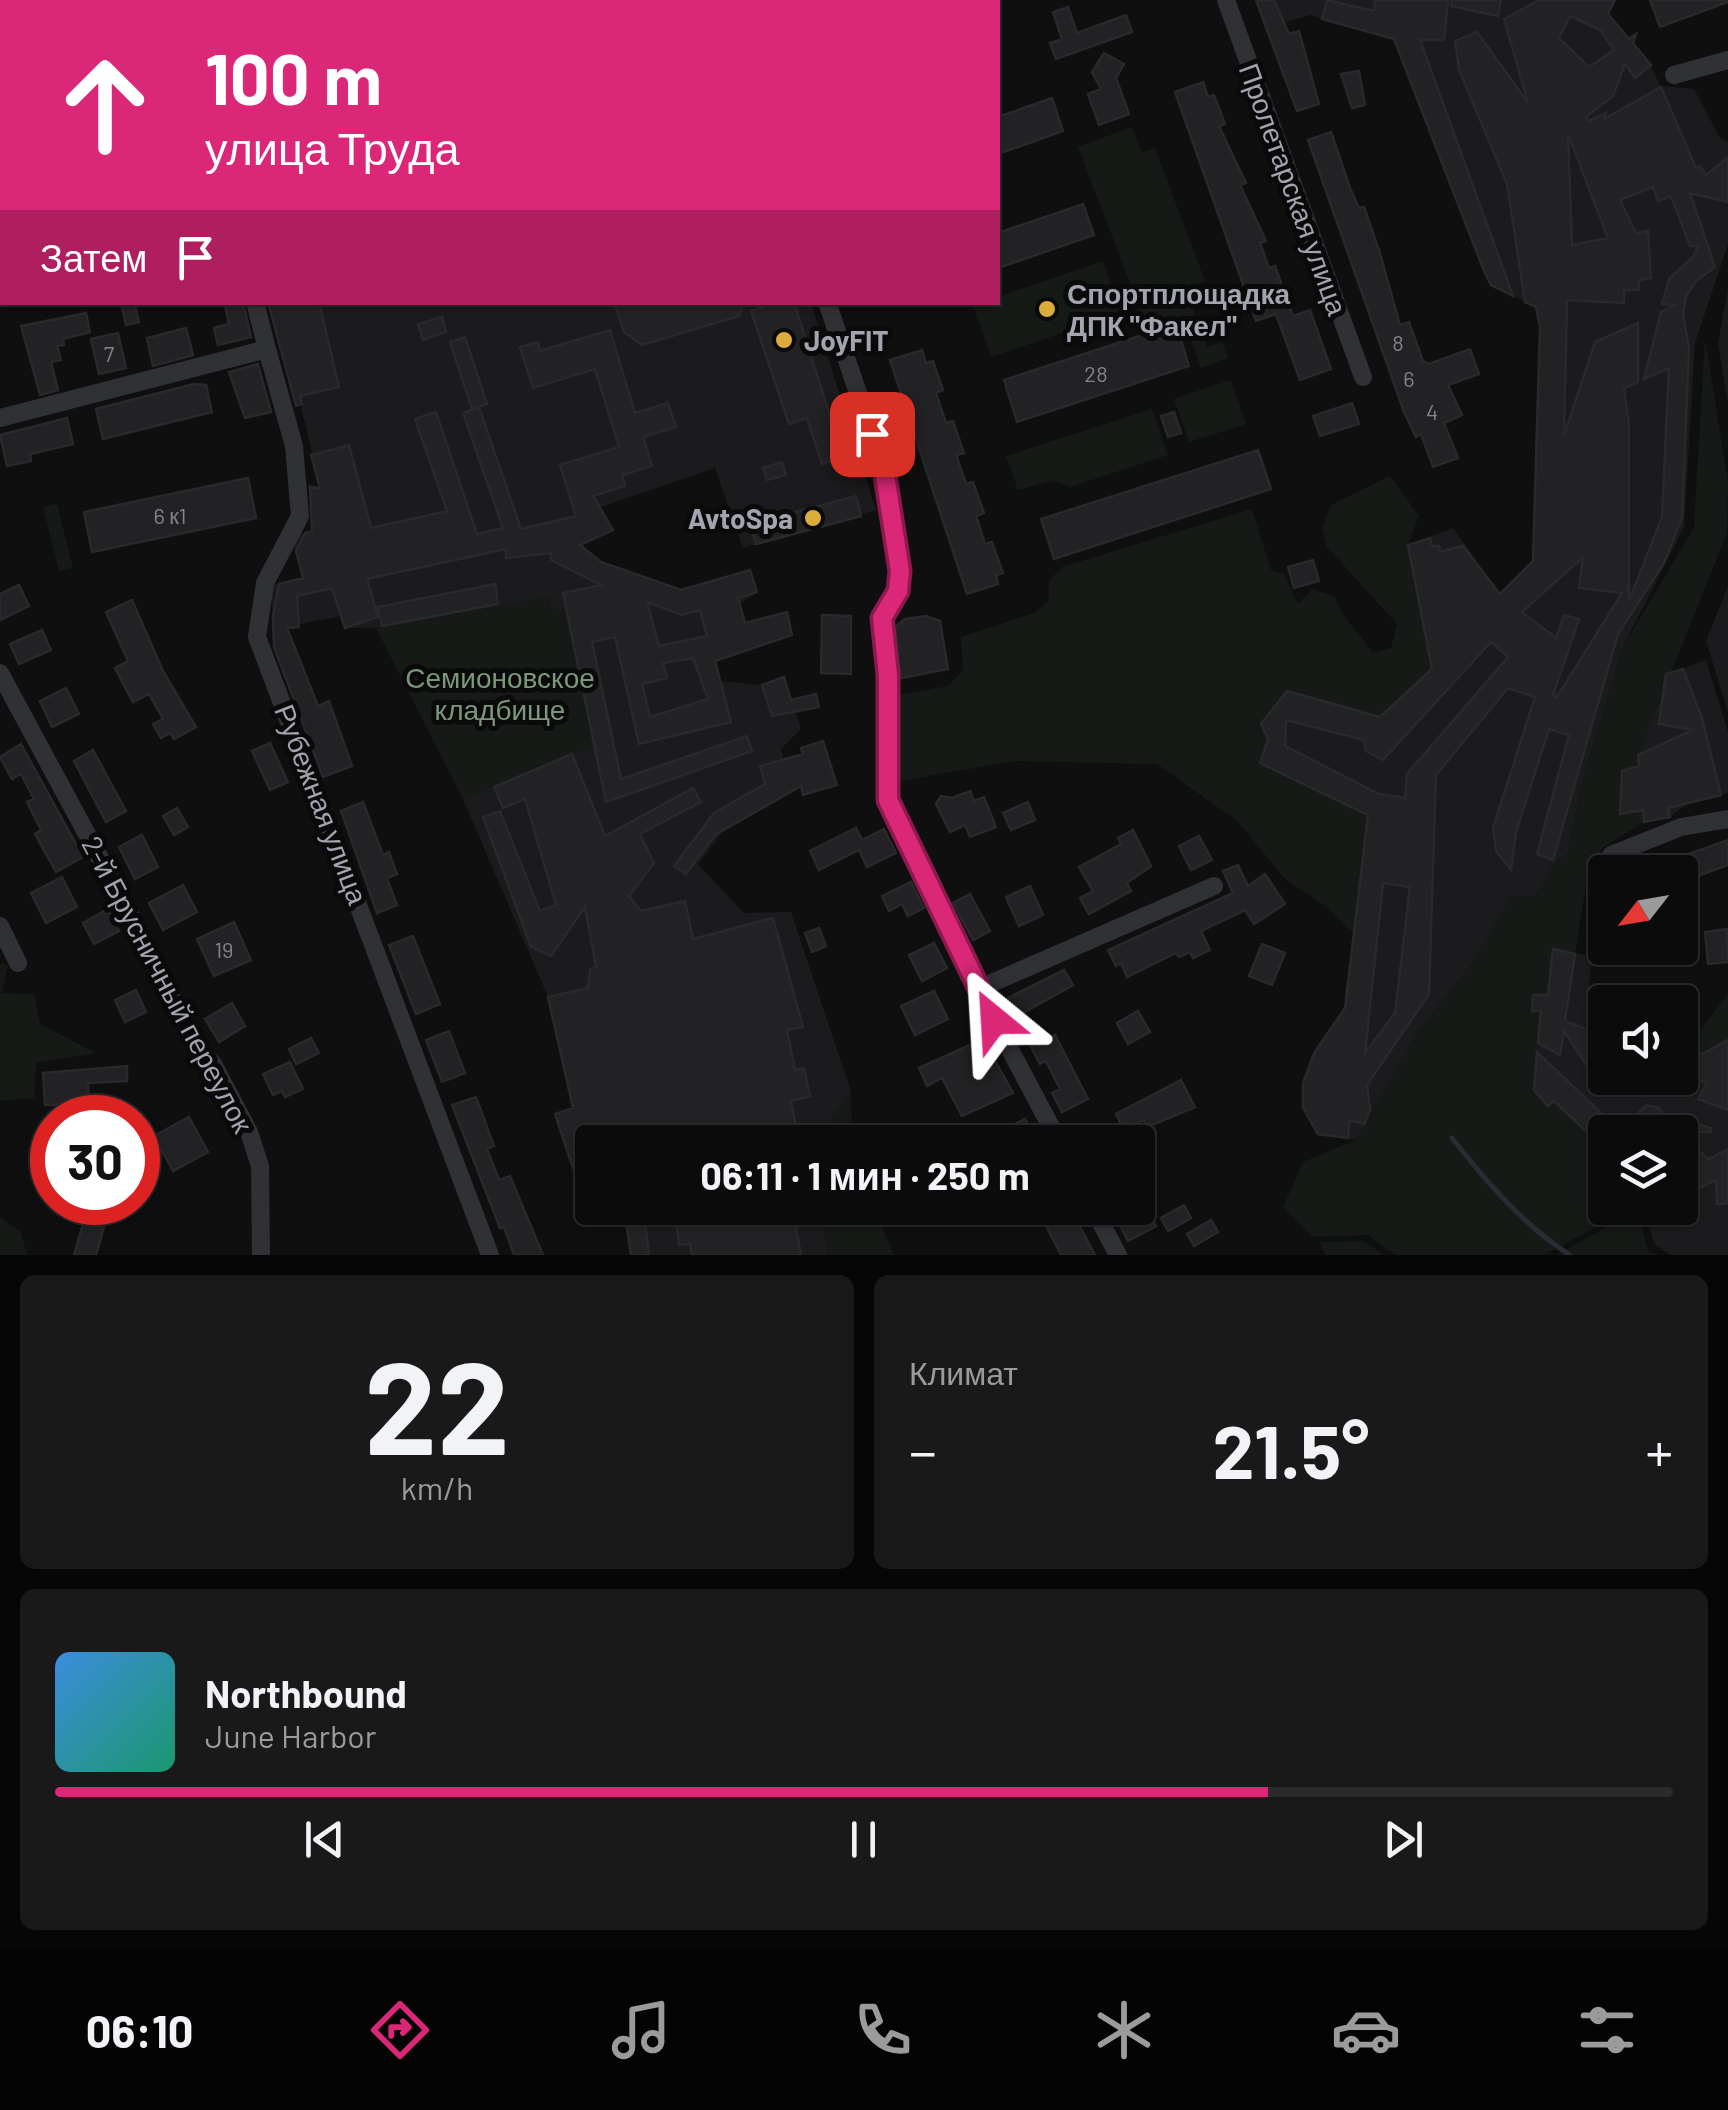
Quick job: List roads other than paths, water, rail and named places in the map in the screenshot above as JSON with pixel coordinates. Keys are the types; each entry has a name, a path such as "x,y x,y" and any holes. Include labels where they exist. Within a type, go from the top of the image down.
{"street":[{"name":"Пролетарская улица","path":"1226,0 1362,377"},
{"path":"1674,75 1728,60"},
{"name":"Рубежная улица","path":"256,305 294,446 300,516 264,583 256,637 490,1255"},
{"path":"828,305 884,469 900,571 898,591 882,618 888,675 888,800 978,990 1050,1125"},
{"path":"0,418 267,348"},
{"name":"2-й Брусничный переулок","path":"0,673 137,927 192,1042 213,1064 249,1132 260,1166 260,1255"},
{"path":"1611,855 1681,827 1728,818"},
{"path":"978,990 1214,886"},
{"path":"0,926 18,963"},
{"path":"1102,1225 1118,1255"}],"waterway":[{"path":"1452,1138 1521,1217 1570,1255"}],"place":[{"name":"Спортплощадка ДПК \"Факел\"","path":"1047,309"},
{"name":"JoyFIT","path":"784,340"},
{"name":"AvtoSpa","path":"813,518"}],"park label":[{"name":"Семионовское кладбище","path":"500,693"}]}
